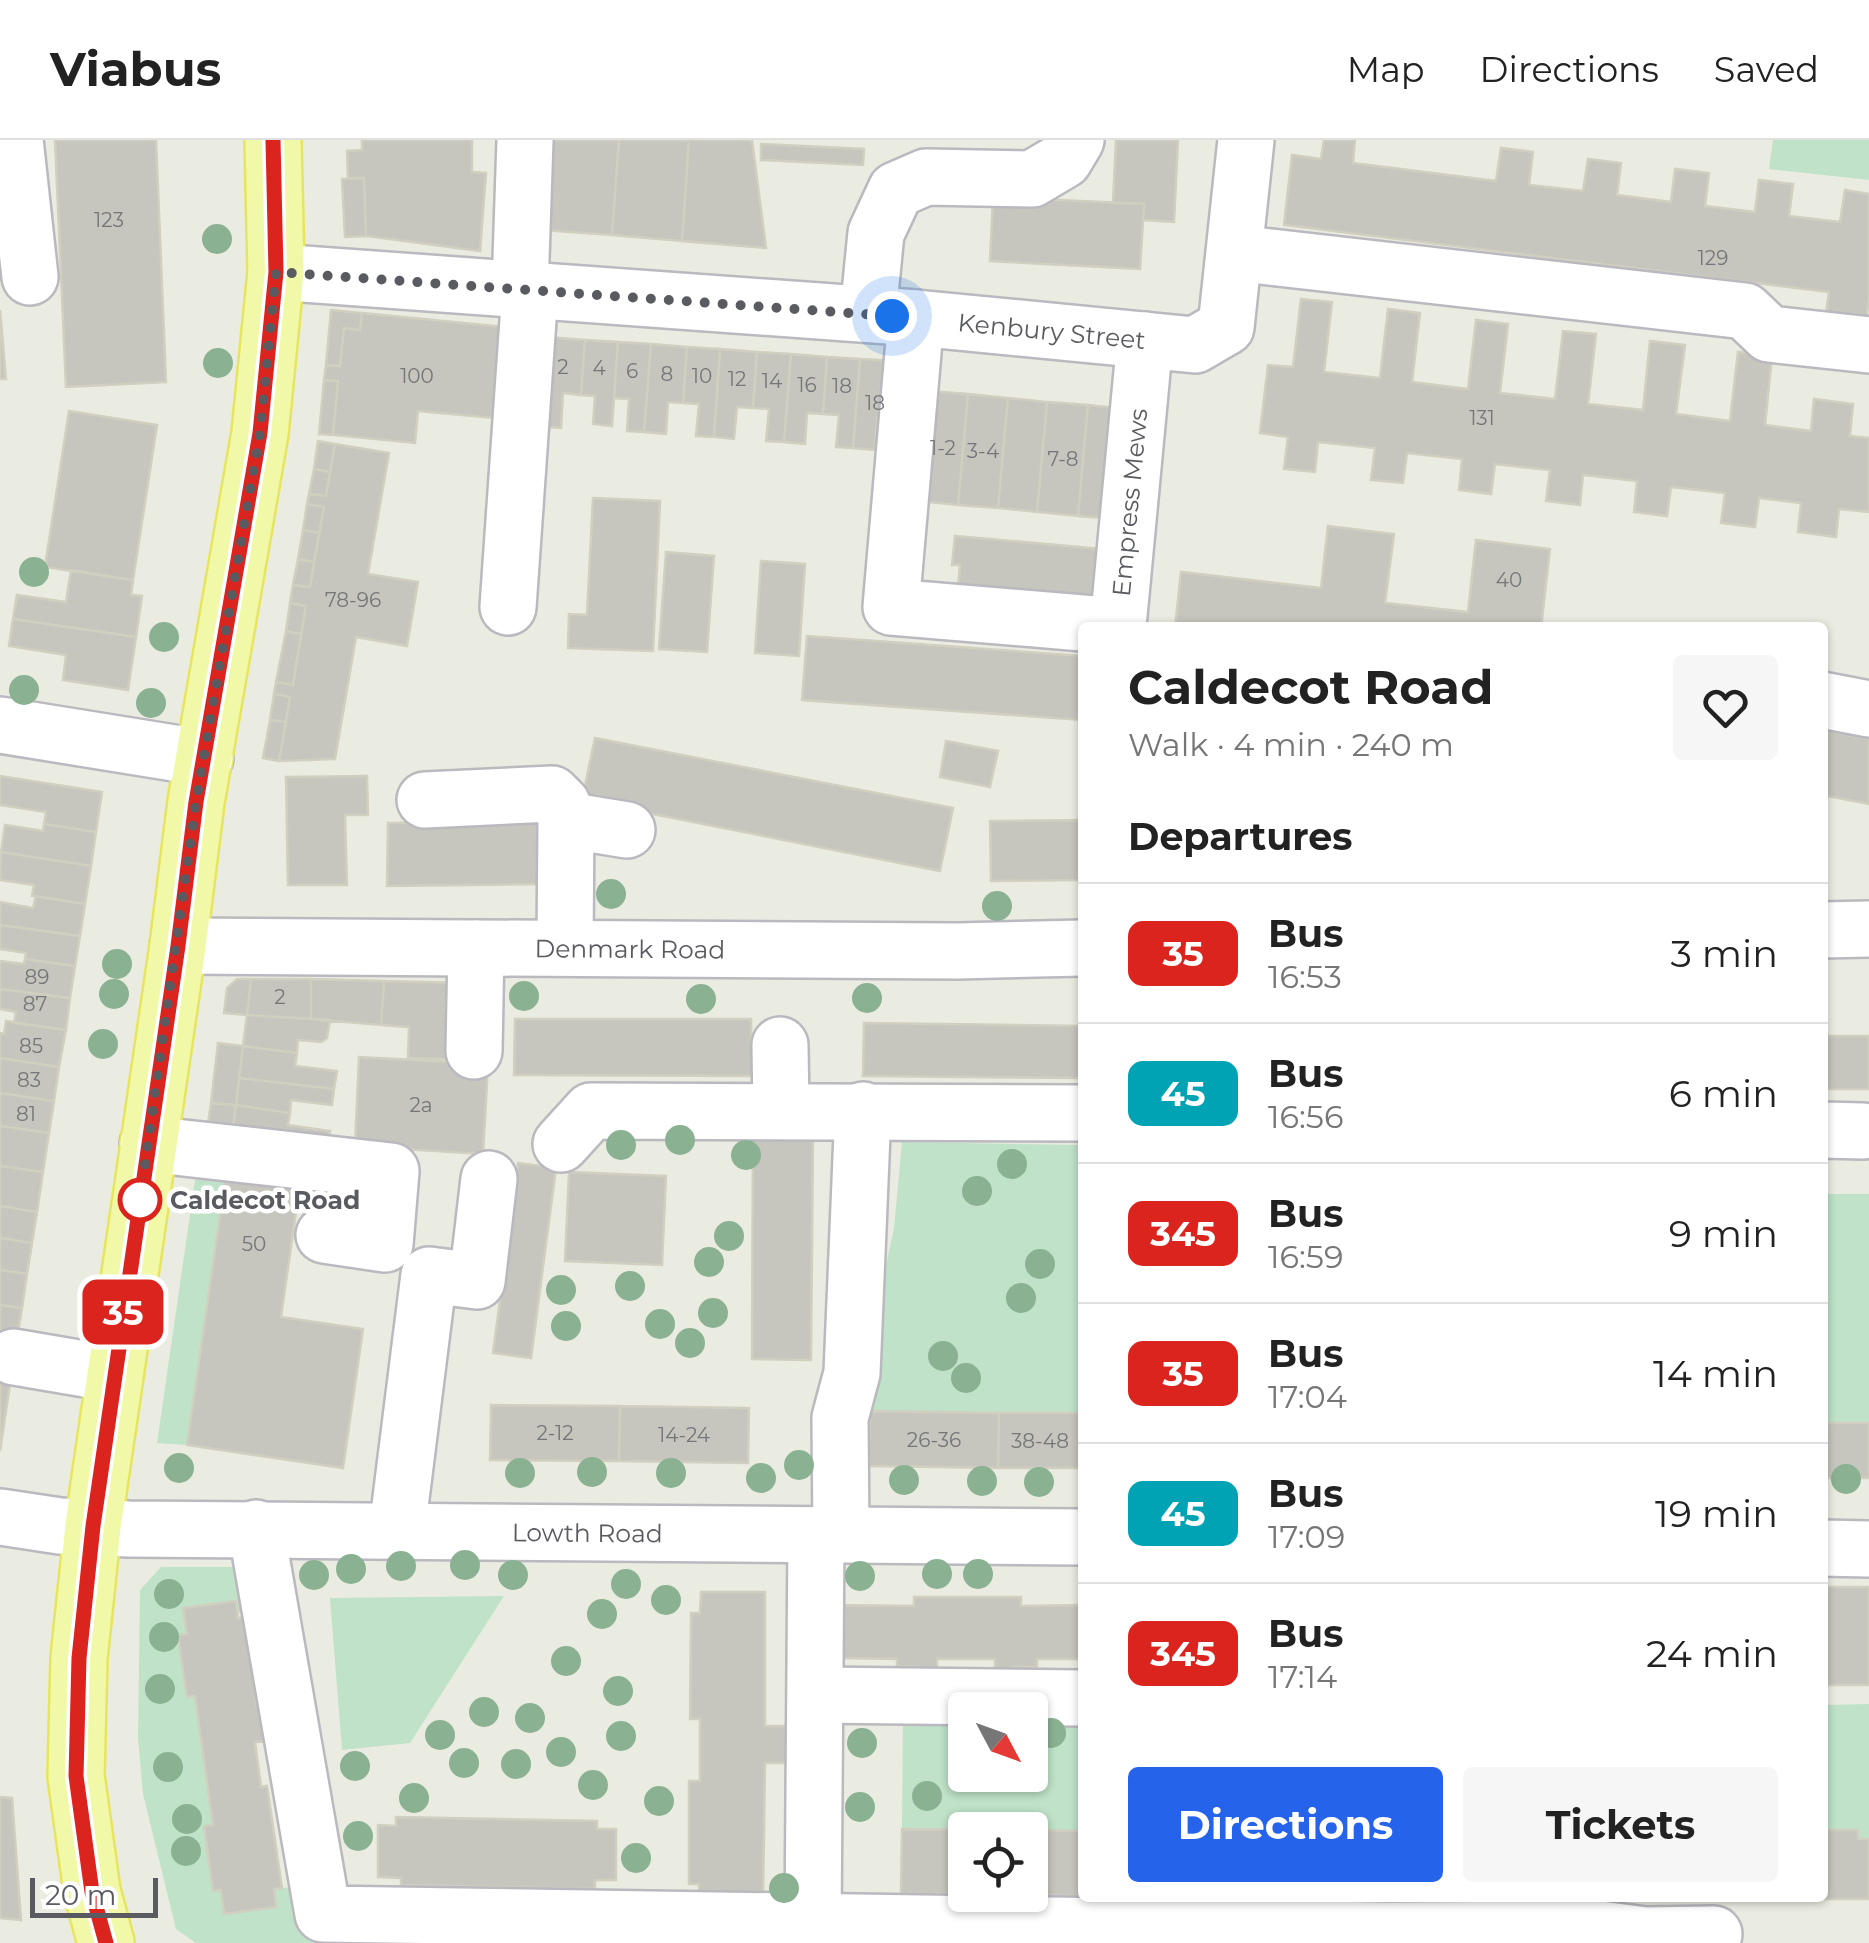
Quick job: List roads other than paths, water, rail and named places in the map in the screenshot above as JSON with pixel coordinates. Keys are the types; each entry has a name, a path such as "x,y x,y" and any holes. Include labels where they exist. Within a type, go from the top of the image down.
{"main road":[{"path":"106,1943 92,1892 76,1776 79,1658 93,1526 196,802 260,433 276,272 273,140"}],"street":[{"path":"15,140 30,277"},
{"path":"508,607 525,290 525,140"},
{"path":"892,316 876,233 896,190 926,176 1032,179 1064,160 1076,140"},
{"path":"1154,622 1183,337 1235,253 1246,140"},
{"path":"1235,253 1745,311 1769,334 1869,345"},
{"name":"Kenbury Street","path":"276,272 1183,337"},
{"name":"Empress Mews","path":"892,316 890,607 1078,623"},
{"name":"Empress Mews","path":"1119,622 1183,337"},
{"path":"1828,701 1869,709"},
{"path":"0,725 205,758"},
{"path":"424,800 552,794 562,804 566,820 566,946"},
{"path":"566,820 627,830"},
{"path":"1828,930 1869,929"},
{"name":"Denmark Road","path":"178,946 957,951 1078,948"},
{"path":"474,1051 476,948"},
{"path":"780,1046 781,1110"},
{"path":"813,1923 816,1695 840,1418 852,1373 863,1110"},
{"path":"561,1144 591,1111 1078,1113"},
{"path":"148,1144 392,1171 386,1244 324,1235"},
{"path":"396,1530 430,1275 477,1281 490,1179"},
{"path":"14,1357 114,1374"},
{"path":"0,1518 93,1526"},
{"name":"Lowth Road","path":"93,1526 1078,1537"},
{"path":"256,1528 322,1914 813,1923 1600,1913 1644,1936 1714,1934"},
{"path":"1828,1548 1869,1549"},
{"path":"816,1695 1078,1698"}],"place":[{"name":"Caldecot Road","path":"140,1200"}]}
